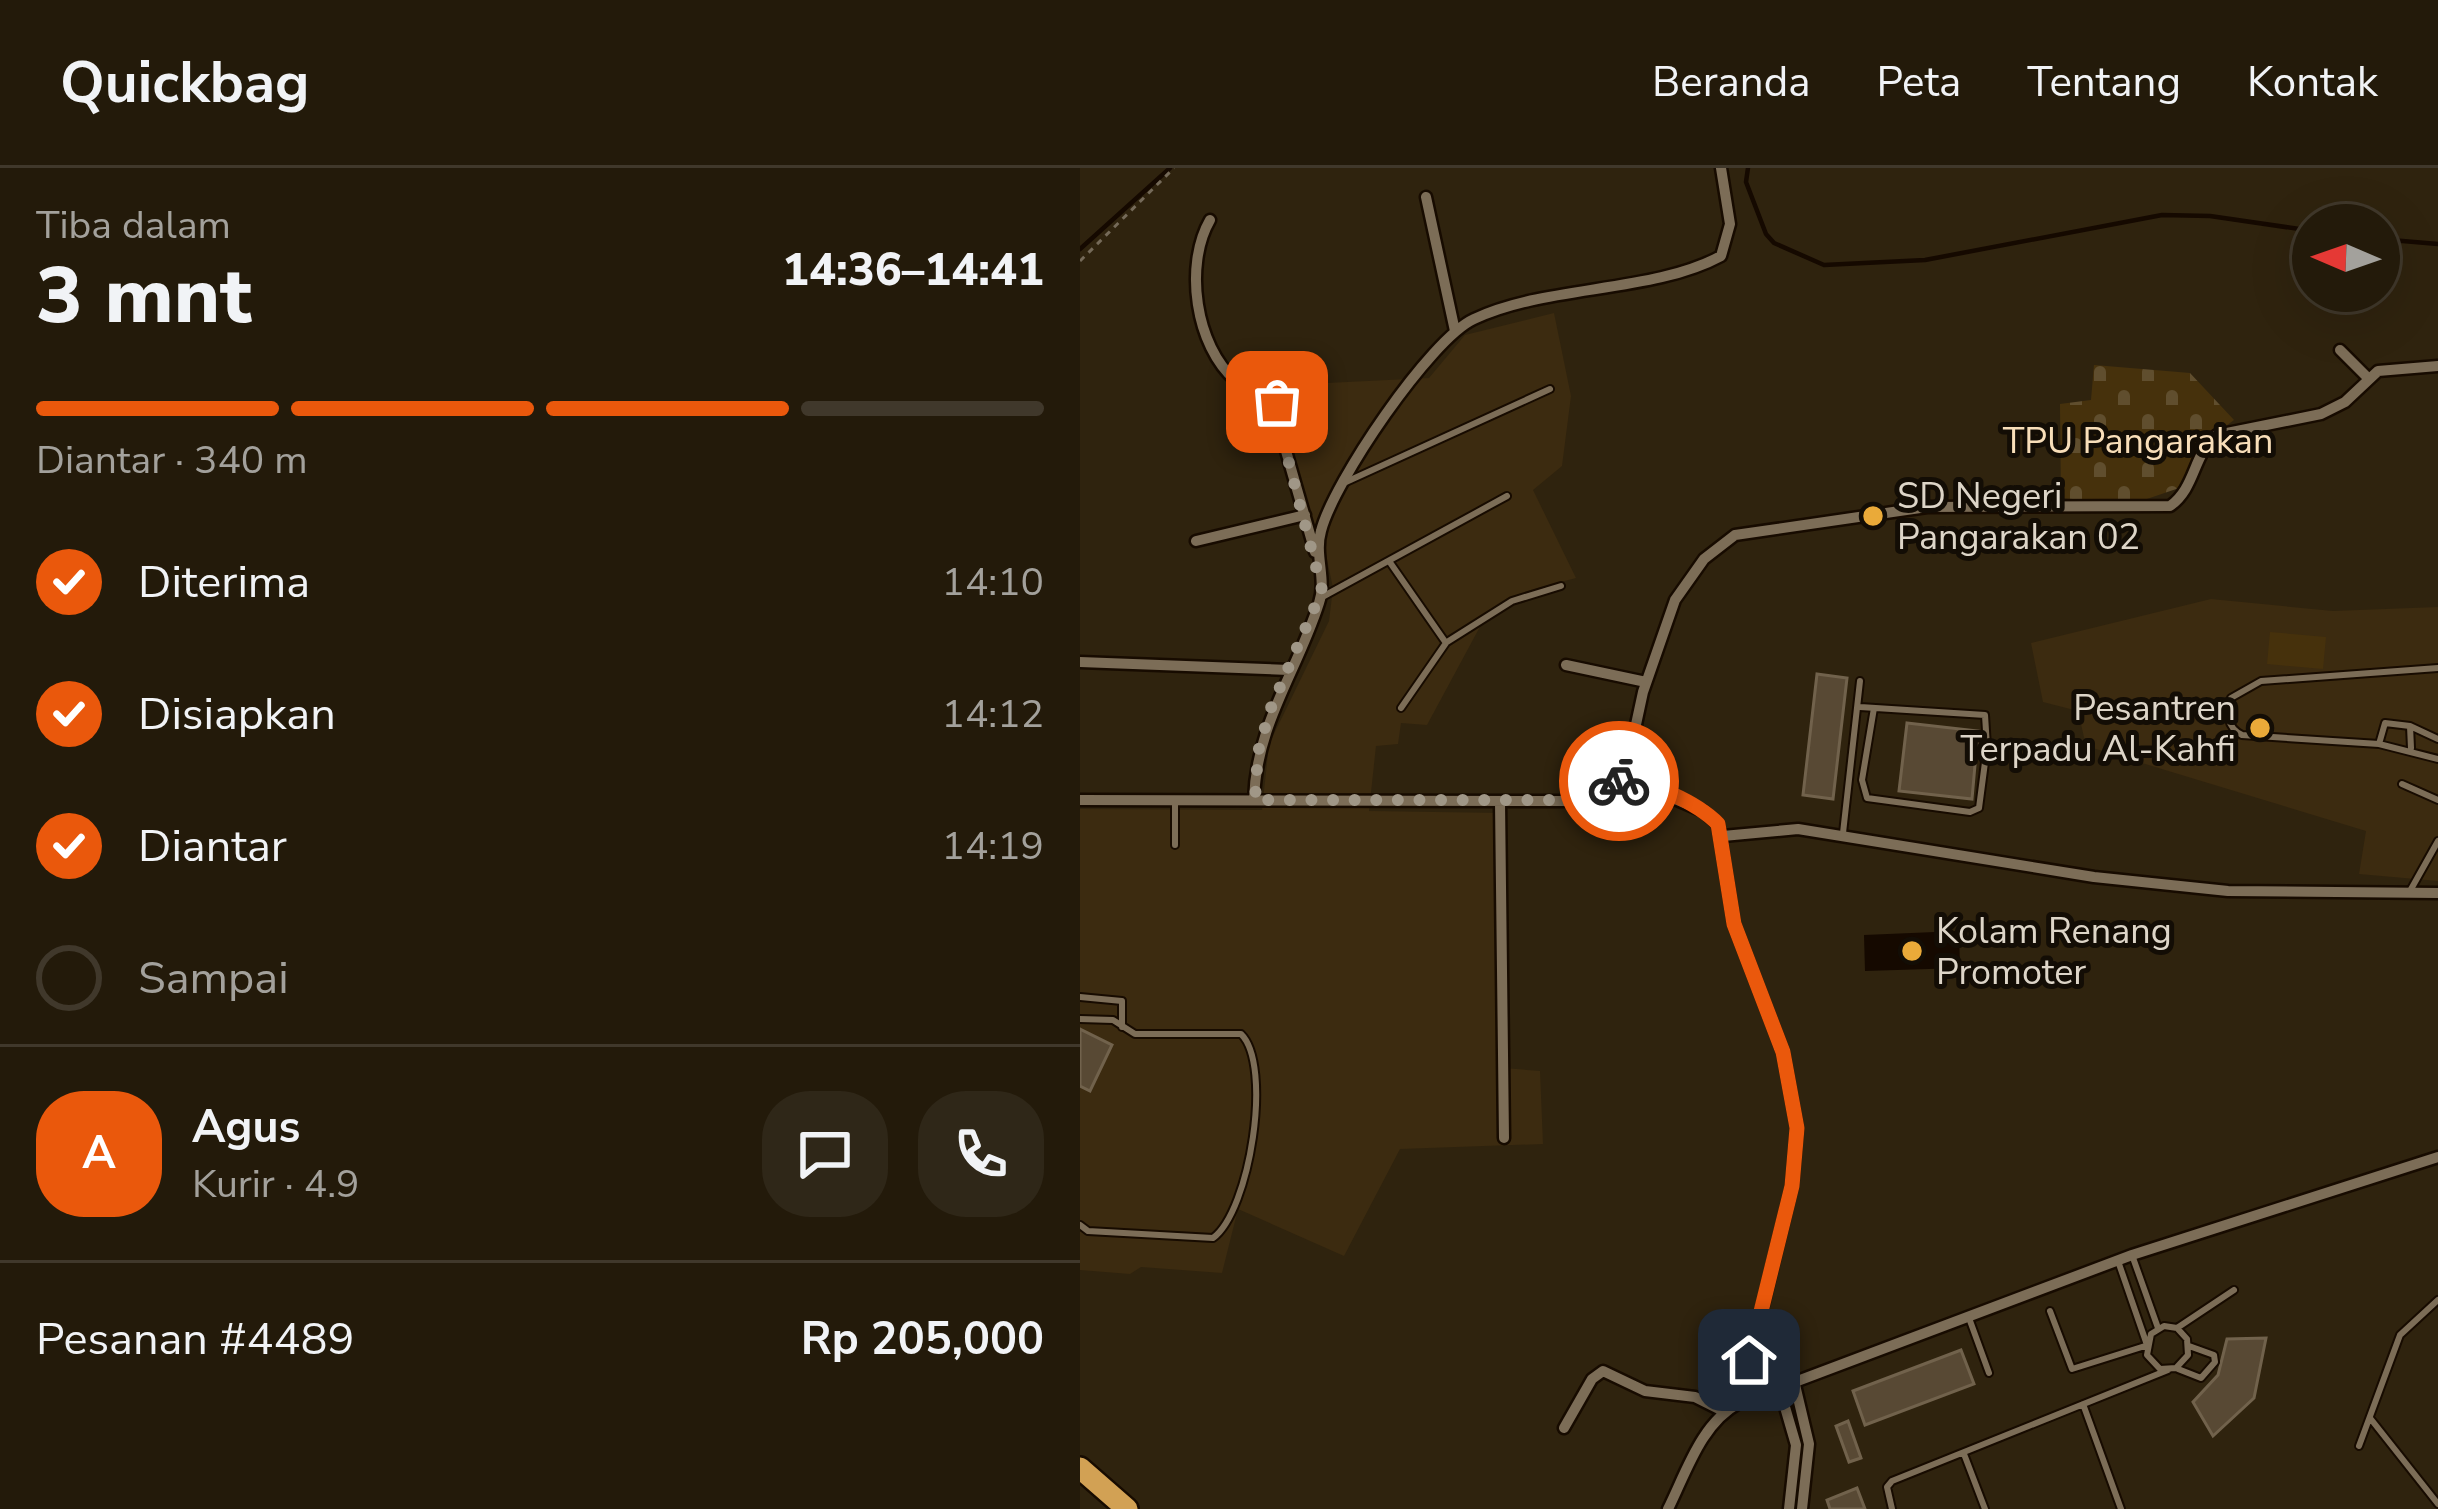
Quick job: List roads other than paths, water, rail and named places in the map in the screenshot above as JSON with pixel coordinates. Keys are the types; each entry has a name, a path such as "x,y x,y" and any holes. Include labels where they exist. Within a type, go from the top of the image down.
{"highway":[{"path":"1080,1468 1127,1509"}],"street":[{"path":"1255,800 1264,731 1321,598 1319,537 1337,487 1455,331 1504,309 1721,256 1730,224 1720,168"},
{"path":"1426,197 1455,331"},
{"path":"1210,220 1197,262 1197,304 1223,368 1238,384 1285,410 1284,444 1318,561"},
{"path":"2340,350 2368,378"},
{"path":"1624,780 1646,682 1675,600 1704,560 1735,535 1927,507 2170,506 2187,489 2210,440 2321,414 2387,369 2438,366"},
{"path":"1196,541 1304,514"},
{"path":"1080,662 1289,670"},
{"path":"1567,665 1646,682"},
{"path":"1080,800 1500,802 1580,799 1624,780 1702,811 1724,836 1734,924 1783,1052 1797,1128 1792,1186 1738,1403"},
{"path":"1500,802 1504,1138"},
{"path":"1724,836 1785,828 2210,889 2438,893"},
{"path":"1668,1509 1723,1411 1738,1403 2132,1256 2438,1157"},
{"path":"1564,1428 1592,1379 1603,1371 1657,1396 1695,1397 1723,1411"},
{"path":"1795,1384 1809,1444 1802,1509"},
{"path":"1780,1390 1796,1445 1789,1509"}],"lane":[{"path":"1337,487 1550,388"},
{"path":"1321,598 1507,496"},
{"path":"1389,561 1445,643"},
{"path":"1401,708 1445,643 1512,601 1561,586"},
{"path":"2438,668 2261,681 2230,698 2230,725 2242,735 2379,744 2411,748 2438,759"},
{"path":"1842,837 1860,682"},
{"path":"1860,707 1984,715 1987,747 1978,808 1970,812 1868,798 1862,780 1874,708"},
{"path":"2379,744 2385,723 2410,726 2438,739"},
{"path":"2410,726 2411,748"},
{"path":"2402,784 2438,800"},
{"path":"1175,800 1175,844"},
{"path":"2410,891 2438,841"},
{"path":"1080,997 1123,1001 1122,1027"},
{"path":"1080,1019 1113,1020 1135,1034 1241,1034 1248,1041 1254,1134 1249,1173 1213,1238 1088,1231 1080,1225"},
{"path":"2132,1256 2158,1328"},
{"path":"2118,1261 2153,1364 2201,1378 2215,1362 2214,1355 2189,1346 2177,1328"},
{"path":"2158,1328 2177,1328 2234,1290"},
{"path":"2359,1447 2400,1335 2437,1303"},
{"path":"2050,1311 2072,1369 2146,1344 2158,1328"},
{"path":"1969,1318 1989,1373"},
{"path":"1892,1509 1887,1487 1892,1481 2172,1369 2189,1346"},
{"path":"2083,1404 2121,1509"},
{"path":"2370,1418 2438,1504"},
{"path":"1964,1454 1985,1509"}],"waterway":[{"path":"1080,249 1170,168"},
{"path":"1748,168 1746,182 1766,234 1774,243 1824,265 1925,260 2162,215 2210,216 2292,228"},
{"path":"2400,241 2438,244"}],"place":[{"name":"SD Negeri Pangarakan 02","path":"1873,516"},
{"name":"Pesantren Terpadu Al-Kahfi","path":"2260,728"},
{"name":"Kolam Renang Promoter","path":"1912,951"}],"park label":[{"name":"TPU Pangarakan","path":"2138,440"}]}
